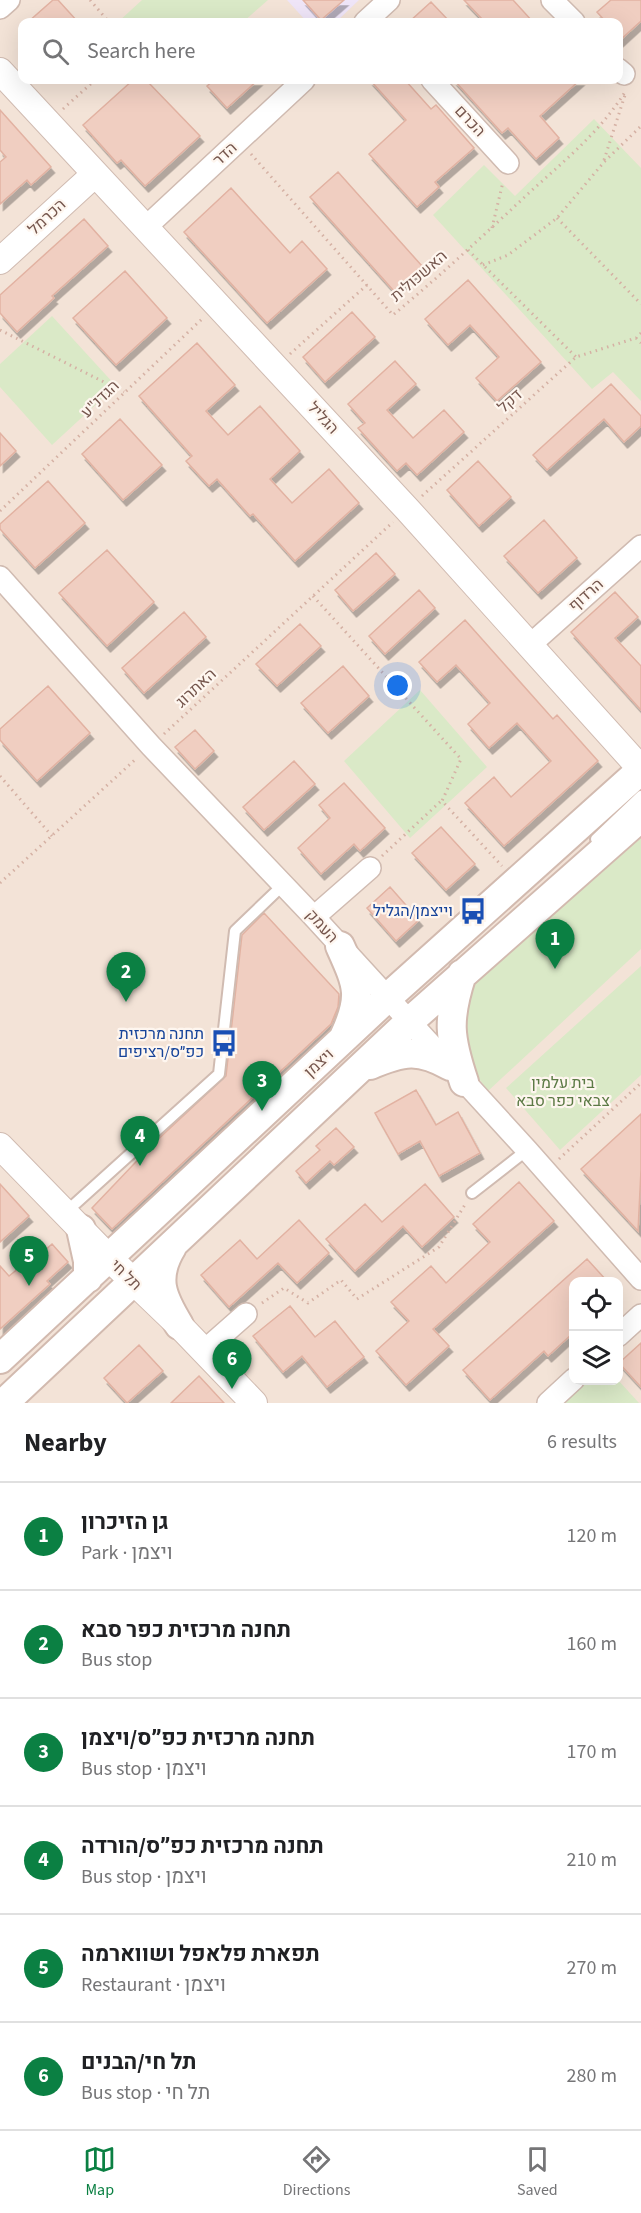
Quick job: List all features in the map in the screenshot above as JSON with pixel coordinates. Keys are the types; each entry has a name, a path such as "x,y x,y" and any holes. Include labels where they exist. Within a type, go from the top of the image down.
{"main road":[{"name":"ויצמן","path":"0,1359 387,998 518,883 641,770"},
{"name":"ויצמן","path":"4,1403 409,1022 641,817"},
{"path":"340,946 356,986 357,1004 341,1042"},
{"path":"457,1074 451,1034 451,1014 462,974"},
{"path":"362,1068 405,1053 424,1053 457,1074"},
{"path":"73,1220 88,1261 88,1278"},
{"path":"176,1241 163,1265 161,1278 166,1304 179,1325"}],"street":[{"path":"0,8 9,0"},
{"path":"374,18 389,0"},
{"path":"552,0 570,18"},
{"name":"הגליל","path":"0,71 407,509 641,770"},
{"name":"הדר","path":"145,228 300,84"},
{"name":"הכרם","path":"436,84 508,163"},
{"name":"הכרמל","path":"0,261 95,174"},
{"name":"הרדוף","path":"530,645 641,546"},
{"name":"העמק","path":"0,578 151,746 314,917 527,1150 641,1279"},
{"path":"314,917 370,868"},
{"name":"תל חי","path":"0,1146 254,1403"},
{"path":"204,1351 246,1314"},
{"path":"623,1331 641,1315"},
{"path":"548,1403 569,1383"}],"lane":[{"path":"588,846 641,796"},
{"path":"534,912 580,855"},
{"path":"73,1220 219,1074 235,931 283,885"},
{"path":"472,1193 527,1150"}],"path":[{"path":"90,0 106,18"},
{"path":"47,123 91,84"},
{"path":"468,250 611,115 626,90 604,162"},
{"path":"483,265 508,255 557,218 604,162 641,126"},
{"name":"האשכולית","path":"238,141 393,315 468,250 576,357"},
{"path":"492,228 508,163"},
{"path":"557,218 641,304"},
{"path":"275,367 367,285"},
{"name":"הגדנ\"ע","path":"0,511 217,305"},
{"path":"0,330 124,393"},
{"name":"דקל","path":"407,509 576,357 636,338 641,333"},
{"path":"636,338 641,343"},
{"name":"האתרוג","path":"0,883 407,509"},
{"path":"313,596 461,759 442,801 370,868"},
{"path":"0,776 51,836"},
{"path":"442,801 518,883"},
{"path":"546,1172 641,1083"},
{"path":"246,1314 284,1288 308,1303 341,1280 357,1299 439,1247 472,1193"}],"shaded area":[{"path":"0,0 641,0 641,1403 0,1403"},
{"path":"287,0 359,0 340,18 303,18"}],"green space":[{"path":"142,0 268,0 248,18 122,18"},
{"path":"594,119 641,168 641,401 613,372 592,389 433,215 484,165 515,196"},
{"path":"52,316 116,386 52,445 0,387 0,364"},
{"path":"420,690 487,767 410,838 344,761"},
{"path":"641,838 641,949 488,1091 462,1056 468,990"},
{"name":"בית עלמין צבאי כפר סבא","path":"641,966 641,1075 560,1150 506,1088"},
{"path":"584,1385 623,1385 639,1403 564,1403"}],"building":[{"path":"53,0 58,0 74,18 33,18"},
{"path":"303,0 344,0 323,18 319,18"},
{"path":"464,0 513,0 529,18 481,18"},
{"path":"611,0 641,0 641,21 623,37 623,18 602,18 597,12"},
{"path":"431,2 446,18 413,18"},
{"path":"129,84 150,84 200,136 145,186 121,160 117,163 83,125"},
{"path":"209,84 254,84 227,108 207,86"},
{"path":"374,84 409,84 431,109 436,105 474,148 435,182 439,187 417,207 369,154 406,120"},
{"path":"458,84 576,84 540,116 559,138 536,159 508,128 502,133"},
{"path":"0,110 51,167 31,185 27,180 0,204 0,162 6,157 0,150"},
{"path":"338,172 422,266 394,291 310,197"},
{"path":"231,188 290,253 302,241 327,269 267,323 184,232"},
{"path":"84,219 108,246 52,296 54,298 17,332 0,313 0,295"},
{"path":"125,271 167,318 116,365 73,318"},
{"path":"468,280 541,362 497,401 476,378 499,357 470,325 448,345 425,319"},
{"path":"352,312 375,337 325,382 303,357"},
{"path":"197,343 235,385 206,411 228,435 260,406 300,451 270,479 292,503 329,469 359,503 295,561 253,514 250,516 217,479 209,486 186,461 192,456 139,396"},
{"path":"395,361 416,384 387,410 413,438 444,410 464,432 417,475 406,463 397,471 358,428 365,423 348,404"},
{"path":"611,384 641,416 641,426 624,442 604,419 547,470 533,455"},
{"path":"120,419 162,465 123,500 82,454"},
{"path":"0,433 16,451 0,466"},
{"path":"478,461 511,497 479,526 447,490"},
{"path":"48,481 85,523 35,568 0,529 0,524"},
{"path":"544,520 577,558 538,593 504,556"},
{"path":"107,550 154,602 107,646 59,593"},
{"path":"376,553 395,574 353,611 335,590"},
{"path":"419,590 435,608 385,654 369,636"},
{"path":"615,592 638,617 615,638 641,666 641,710 571,632"},
{"path":"184,612 206,637 144,693 122,668"},
{"path":"465,620 553,719 557,715 598,761 504,846 465,803 494,777 511,797 551,761 517,723 489,748 468,724 490,703 456,665 437,682 419,662"},
{"path":"300,624 321,646 277,686 256,664"},
{"path":"343,666 369,696 328,733 301,703"},
{"path":"48,686 90,733 37,781 0,740 0,729"},
{"path":"195,730 214,751 195,769 175,747"},
{"path":"294,761 315,784 264,830 243,807"},
{"path":"344,783 385,828 360,851 354,844 321,874 298,848 330,818 319,805"},
{"path":"441,827 475,864 446,890 412,853"},
{"path":"390,887 419,920 396,941 367,908"},
{"path":"264,913 339,994 338,1007 331,1024 112,1229 92,1208 153,1144 226,1076 242,935"},
{"path":"416,1090 436,1125 458,1112 480,1153 439,1176 420,1141 398,1154 375,1113"},
{"path":"641,1114 641,1170 638,1231 581,1169"},
{"path":"336,1128 354,1147 334,1165 330,1161 306,1183 296,1171 320,1150 316,1146"},
{"path":"519,1182 554,1221 433,1329 449,1346 406,1385 376,1351 409,1321 391,1302 431,1266 446,1283 490,1242 473,1224"},
{"path":"0,1184 29,1216 0,1242"},
{"path":"425,1184 454,1217 422,1247 403,1226 355,1271 326,1239 365,1204 382,1222"},
{"path":"299,1220 329,1253 297,1283 278,1263 229,1307 201,1275 240,1240 257,1259"},
{"path":"52,1244 68,1262 47,1281 50,1284 0,1329 0,1266 9,1276 24,1264 26,1267"},
{"path":"587,1259 603,1277 569,1277 569,1337 548,1356 544,1351 490,1400 463,1370"},
{"path":"290,1306 315,1337 335,1321 364,1357 327,1387 302,1356 283,1372 253,1336"},
{"path":"641,1343 641,1387 623,1367 623,1359"},
{"path":"139,1345 163,1371 127,1403 104,1378"},
{"path":"199,1376 224,1403 171,1403"}],"place":[{"name":"וייצמן/הגליל","path":"473,911"},
{"name":"גן הזיכרון","path":"555,969"},
{"name":"תחנה מרכזית כפר סבא","path":"126,1002"},
{"name":"תחנה מרכזית כפ״ס/רציפים","path":"224,1043"},
{"name":"תחנה מרכזית כפ״ס/ויצמן","path":"262,1111"},
{"name":"תחנה מרכזית כפ״ס/הורדה","path":"140,1166"},
{"name":"תפארת פלאפל ושווארמה","path":"29,1286"},
{"name":"תל חי/הבנים","path":"232,1389"}]}
